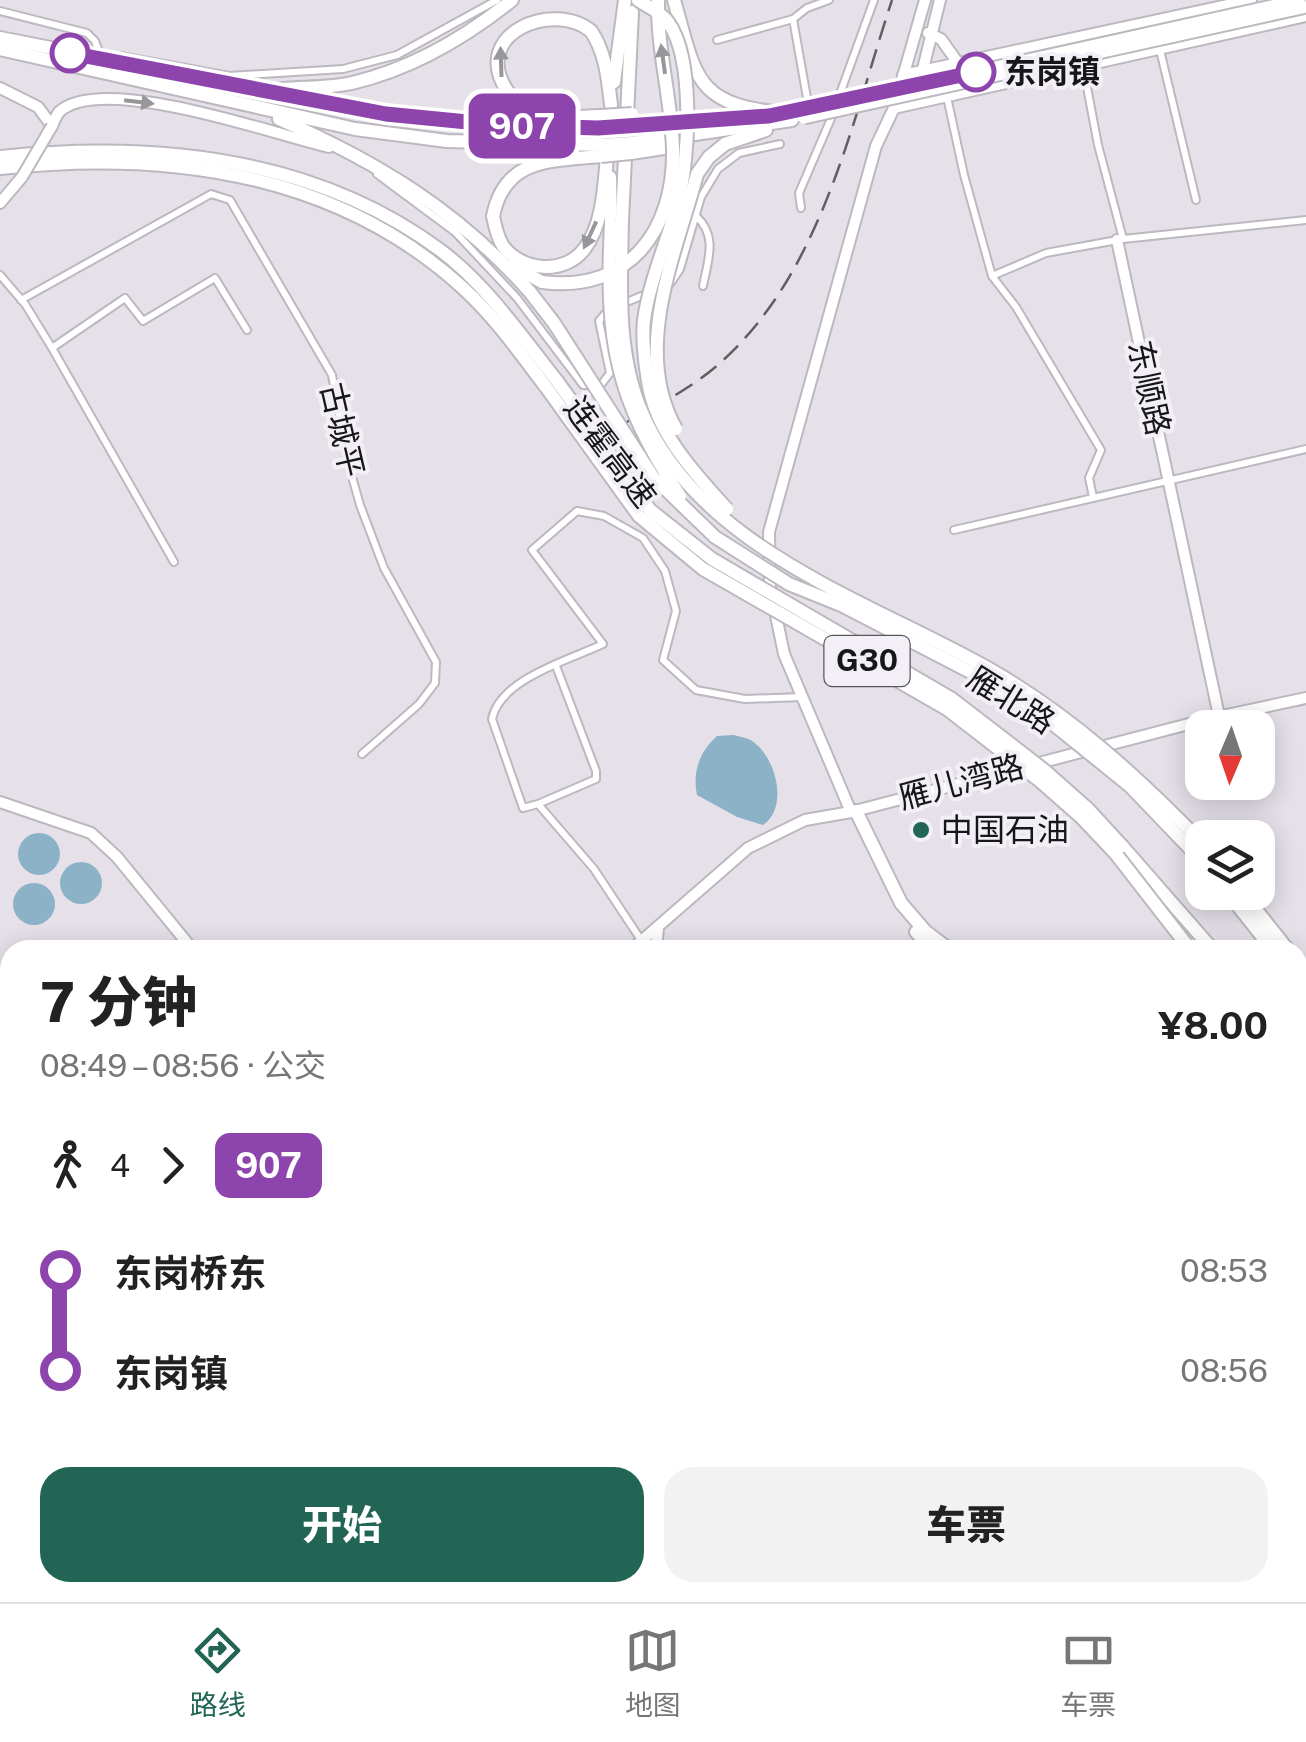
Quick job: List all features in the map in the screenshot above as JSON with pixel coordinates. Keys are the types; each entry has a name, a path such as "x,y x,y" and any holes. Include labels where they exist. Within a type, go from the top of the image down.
{"highway":[{"path":"604,147 530,166 507,180 493,216 504,248 525,263 539,267 564,264 586,247 599,213 604,147 625,0"},
{"path":"756,540 678,451 648,384 644,320 680,197 688,106 676,38 667,20 636,0 617,222 609,269 613,339 628,404 642,435 680,496 758,565"},
{"path":"501,260 542,282 585,283 622,268 652,234 664,205 673,153 658,0"},
{"path":"674,0 695,72 716,98 746,108 797,112"},
{"path":"271,90 348,83 408,64 457,38 509,1"},
{"path":"599,122 543,115 516,103 502,82 498,66 501,41 514,23 536,11 548,10 572,15 583,23 592,33 607,68 611,105"},
{"path":"0,38 271,90 329,105 433,120 669,122 797,112"},
{"path":"0,49 354,129 446,141 632,148 704,141 797,112"},
{"path":"248,106 348,151 418,191 501,260 554,323 653,477 715,537 758,565"},
{"path":"756,540 706,479 669,417 659,381 658,312 697,174 725,144 797,112"},
{"path":"604,147 617,222 621,320 640,406 682,482 756,540"},
{"name":"连霍高速","path":"0,156 69,151 184,154 245,163 342,197 405,227 472,278 503,313 640,516 703,569 947,709 1081,817 1190,940"},
{"name":"连霍高速","path":"0,168 50,163 184,165 244,175 298,191 396,237 437,266 495,321 551,384 650,510 712,560 952,699 1059,783 1122,846 1190,940"},
{"name":"雁北路","path":"756,540 798,571 991,670 1054,710 1138,777 1185,825"},
{"name":"雁北路","path":"758,565 788,584 841,606 984,680 1046,719 1130,786 1185,843"},
{"path":"853,812 886,890 924,940"},
{"path":"853,812 901,903 936,940"},
{"path":"1242,910 1265,940"},
{"path":"1256,910 1280,940"}],"main road":[{"path":"797,112 1299,0"},
{"path":"797,112 1306,8"}],"street":[{"path":"717,40 793,19 807,8 829,0"},
{"path":"802,208 799,193 824,138 874,0"},
{"path":"853,812 840,791 784,654 770,587 768,532 876,146 894,108 924,0"},
{"path":"907,104 923,72 940,0"},
{"path":"904,75 1251,0"},
{"path":"0,12 87,33 95,41 101,59 122,56 229,76 343,69 397,55 509,1"},
{"path":"894,108 1306,16"},
{"path":"793,19 797,112"},
{"path":"916,32 941,38 958,64"},
{"name":"东顺路","path":"1088,36 1087,64 1098,146 1217,710"},
{"path":"1160,48 1196,200"},
{"path":"343,69 348,83"},
{"path":"0,88 38,108 52,126"},
{"path":"947,96 992,276 1016,307 1101,450 1089,478 1093,497"},
{"path":"0,203 22,177 60,112 77,104 123,100 232,118 291,138 348,151"},
{"path":"362,159 382,179 455,232 517,298 588,387 600,386 610,373 599,326 601,316 608,309 670,284 680,269 701,197 718,169 739,153 780,144"},
{"name":"古城平","path":"22,300 211,194 230,200 332,376 360,505 384,568 436,662 435,683 418,704 362,754"},
{"path":"696,216 711,239 703,286"},
{"path":"992,276 1046,253 1120,240 1306,220"},
{"path":"0,275 22,300 52,348 174,562"},
{"path":"52,348 125,298 143,321 214,278 247,330"},
{"path":"954,530 1306,449"},
{"path":"556,666 596,779 522,808 492,719 495,704 511,687 603,644 532,550 577,511 604,516 644,538 665,571 676,611 664,660 696,690 745,699 802,696"},
{"name":"雁儿湾路","path":"1247,710 1306,698"},
{"name":"雁儿湾路","path":"642,940 760,841 805,820 853,812 1185,725"},
{"path":"0,802 90,833 117,857 185,940"},
{"path":"538,804 594,869 640,940"},
{"path":"657,940 658,926"}],"water":[{"path":"733,735 756,744 774,773 775,808 763,825 737,817 697,795 697,770 706,748 717,736"},
{"path":"39,833 54,839 60,854 54,869 39,875 24,869 18,854 24,839"},
{"path":"81,862 96,868 102,883 96,898 81,904 66,898 60,883 66,868"},
{"path":"34,883 49,889 55,904 49,919 34,925 19,919 13,904 19,889"}],"railway":[{"path":"623,424 685,389 720,363 755,326 784,285 829,194 892,0"}],"bus line":[{"name":"907","path":"70,53 386,114 448,122 598,128 769,116 976,72"}],"place":[{"name":"东岗镇","path":"976,72"},
{"name":"中国石油","path":"921,830"}]}
